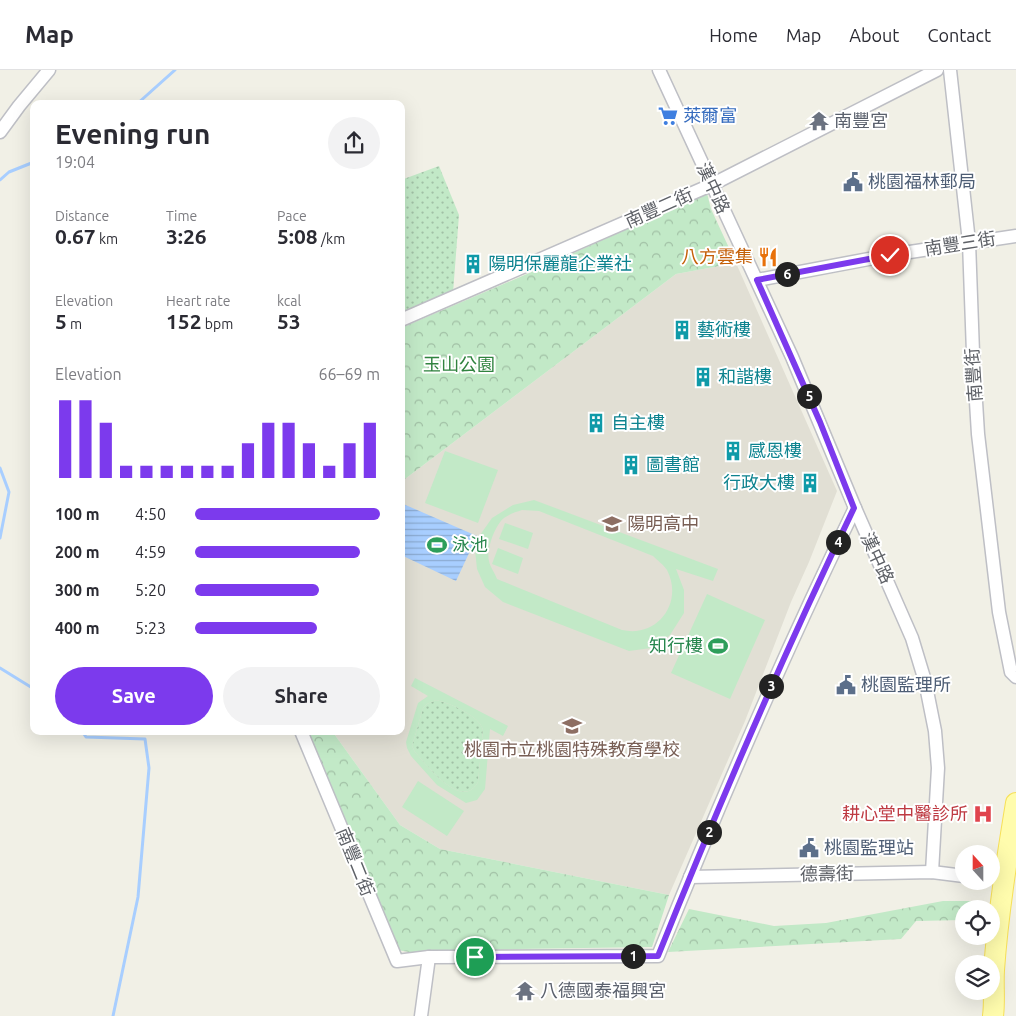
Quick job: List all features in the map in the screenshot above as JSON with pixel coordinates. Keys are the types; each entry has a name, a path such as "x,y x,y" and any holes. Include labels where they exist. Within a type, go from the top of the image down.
{"main road":[{"path":"1000,872 1016,803"},
{"path":"993,1016 995,1001 994,972 999,926 998,890"}],"street":[{"path":"0,132 49,70"},
{"name":"漢中路","path":"658,70 757,280 817,414 854,508 912,638 925,682 935,731 938,768 932,872"},
{"name":"南豐二街","path":"405,318 711,185 937,70"},
{"name":"南豐街","path":"950,70 969,242 972,353 978,434 999,612 1011,672 1016,677"},
{"name":"南豐三街","path":"757,280 890,255 1016,236"},
{"path":"421,1016 429,957 658,956 766,696 808,602 854,508"},
{"name":"南豐二街","path":"303,735 396,962 429,957"},
{"name":"德壽街","path":"690,877 932,872 955,875"}],"shaded area":[{"name":"陽明高中","path":"736,263 837,491 745,721 669,895 440,849 400,825 335,735 405,735 405,479 676,274"}],"green space":[{"path":"439,166 459,215 453,293 405,311 405,179"},
{"name":"玉山公園","path":"707,193 711,209 736,263 676,274 405,479 405,326"},
{"path":"445,451 498,470 478,523 425,503"},
{"path":"534,500 718,569 713,581 676,569 684,590 684,613 670,635 651,648 629,651 503,602 485,587 477,569 475,550 480,535 492,518 513,505","holes":["522,510 539,511 653,556 667,570 671,582 672,594 664,615 646,629 635,631 622,630 497,579 490,566 488,556 490,544 497,526 504,518 515,512"]},
{"path":"505,523 533,533 528,549 499,539"},
{"path":"498,548 523,558 518,574 492,564"},
{"name":"知行樓","path":"707,594 765,620 730,699 671,673"},
{"path":"415,678 508,726 503,736 490,729 485,789 477,800 466,803 437,785 411,756 406,742 418,703 428,696 411,686","holes":["436,700 471,715 481,725 483,730 478,782 471,790 463,792 445,783 427,766 412,746 423,708"]},
{"path":"436,700 471,715 481,725 483,730 478,782 471,790 463,792 445,783 427,766 412,746 423,708"},
{"path":"309,735 335,735 400,825 440,849 669,895 652,947 415,953 397,950"},
{"path":"418,781 464,811 447,836 402,807"},
{"path":"943,901 955,901 955,920 916,921 901,939 668,952 689,909 774,926 826,923"}],"water":[{"name":"泳池","path":"405,505 477,536 456,581 405,557"}],"waterway":[{"path":"141,100 175,70"},
{"path":"0,180 9,172 30,164"},
{"path":"0,468 9,492 0,538"},
{"path":"0,668 30,687"},
{"path":"85,735 86,737 145,739 149,768 138,897 113,1016"}],"place":[{"name":"萊爾富","path":"668,116"},
{"name":"南豐宮","path":"819,121"},
{"name":"桃園福林郵局","path":"853,182"},
{"name":"八方雲集","path":"768,257"},
{"name":"陽明保麗龍企業社","path":"473,264"},
{"name":"藝術樓","path":"682,330"},
{"name":"和諧樓","path":"703,377"},
{"name":"自主樓","path":"596,423"},
{"name":"感恩樓","path":"733,451"},
{"name":"圖書館","path":"631,465"},
{"name":"行政大樓","path":"810,483"},
{"name":"陽明高中","path":"612,524"},
{"name":"泳池","path":"437,545"},
{"name":"知行樓","path":"718,646"},
{"name":"桃園監理所","path":"846,685"},
{"name":"桃園市立桃園特殊教育學校","path":"572,726"},
{"name":"耕心堂中醫診所","path":"983,814"},
{"name":"桃園監理站","path":"809,848"},
{"name":"八德國泰福興宮","path":"525,991"}],"route":[{"path":"475,957 658,956 751,730 808,602 854,508 820,422 757,280 890,255"}]}
